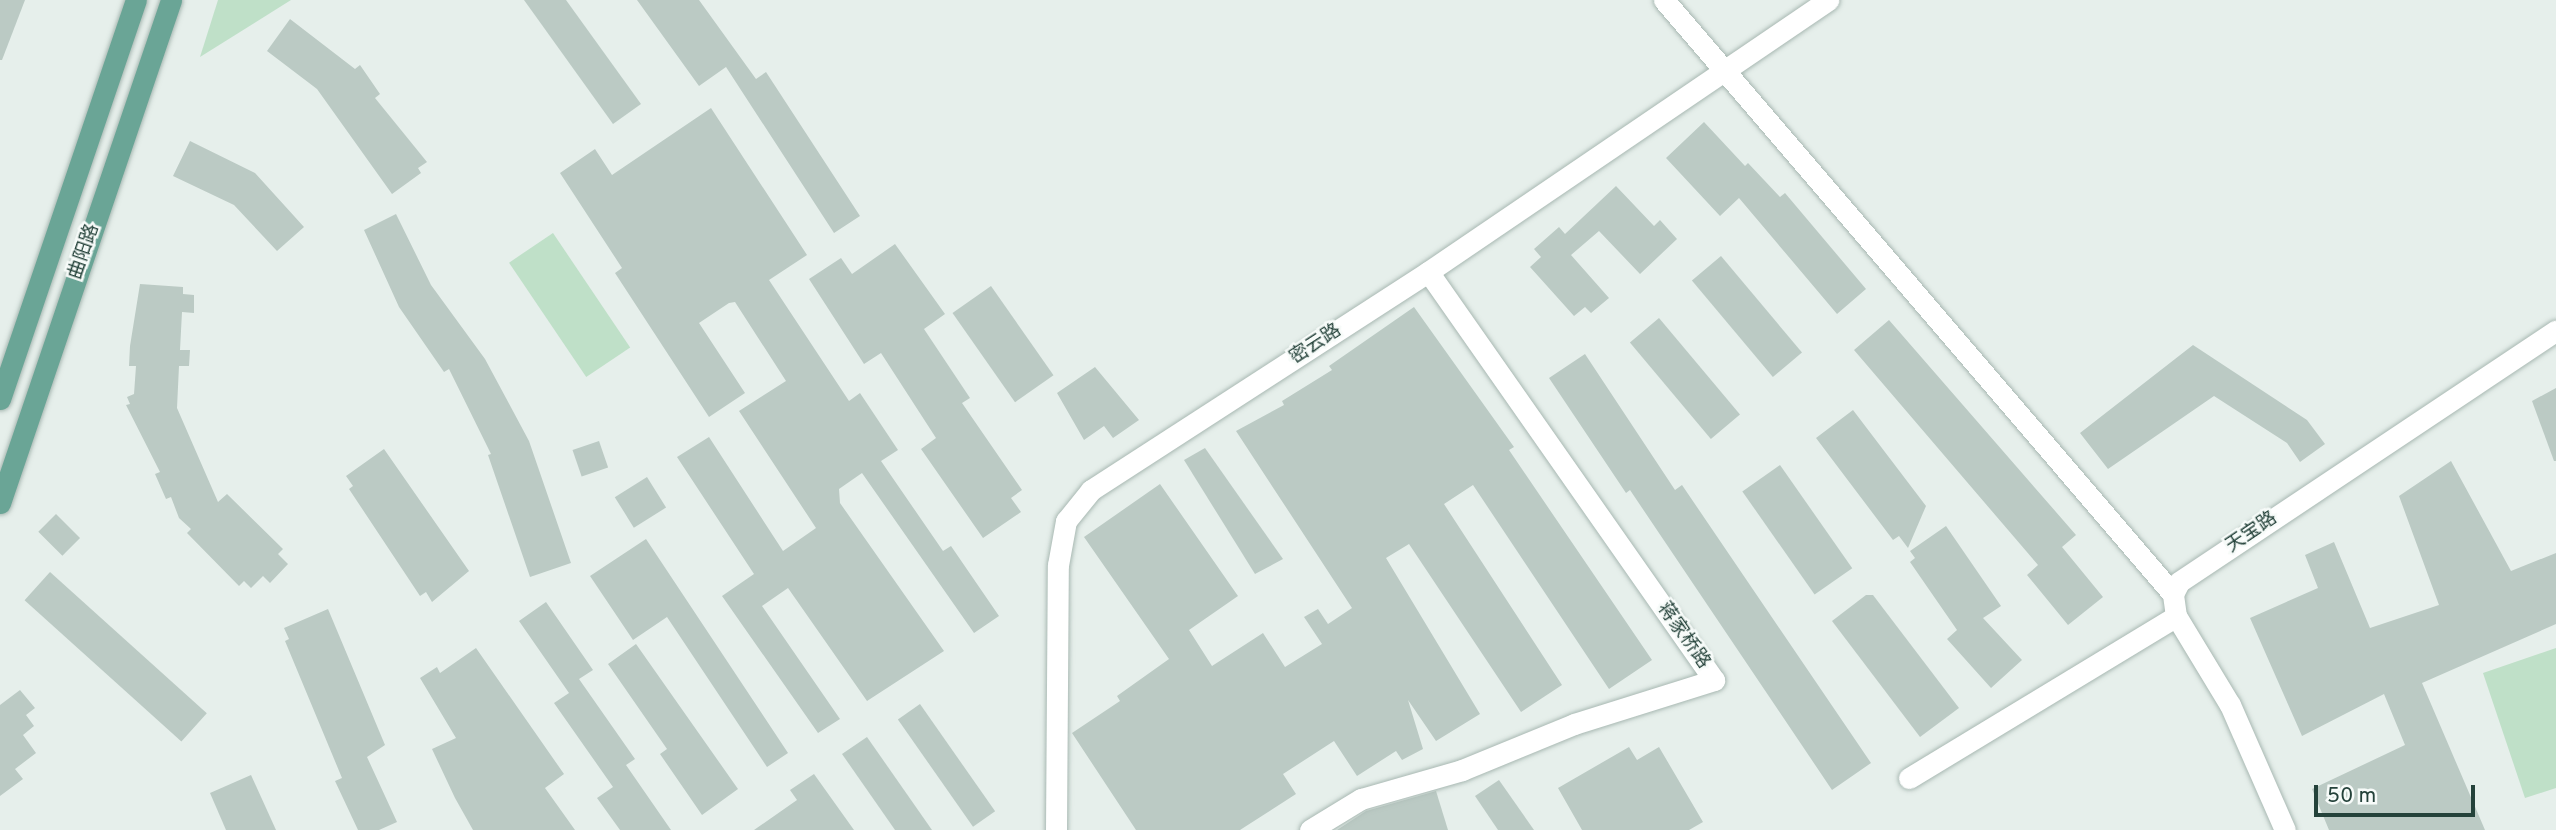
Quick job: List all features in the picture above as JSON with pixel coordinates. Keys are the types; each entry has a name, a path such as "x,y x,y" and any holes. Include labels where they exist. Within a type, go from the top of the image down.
{"main road":[{"name":"曲阳路","path":"0,399 136,0"},
{"name":"曲阳路","path":"0,503 171,0"}],"street":[{"path":"1664,0 2172,594 2176,616 2230,705 2285,830"},
{"name":"密云路","path":"1056,830 1058,565 1066,521 1091,490 1428,272 1828,0"},
{"name":"蒋家桥路","path":"1310,830 1361,799 1462,770 1574,724 1714,680 1428,272"},
{"name":"天宝路","path":"2172,594 2179,582 2556,331"},
{"path":"1909,778 2176,616"}],"green space":[{"path":"218,0 291,0 200,57"},
{"path":"553,233 630,347 586,377 509,263"},
{"path":"2556,648 2556,788 2525,798 2483,673"}],"building":[{"path":"0,0 25,0 2,60 0,60"},
{"path":"524,0 566,0 641,104 613,124"},
{"path":"637,0 699,0 756,79 766,72 860,216 834,233 726,67 699,86"},
{"path":"290,19 355,69 360,65 380,94 375,98 427,162 418,168 421,173 392,194 317,89 267,51"},
{"path":"711,108 807,255 769,280 849,401 860,393 898,450 881,461 943,551 951,546 999,616 974,633 862,473 839,489 840,503 944,651 867,701 788,588 762,606 840,719 818,733 722,596 754,574 677,457 709,437 783,551 816,528 739,411 786,381 735,302 729,303 699,323 745,393 709,417 615,273 622,268 560,173 595,149 612,175"},
{"path":"1704,122 1745,166 1748,163 1780,197 1785,193 1866,289 1837,314 1739,198 1720,216 1666,158"},
{"path":"190,141 255,173 304,227 277,251 234,205 173,176"},
{"path":"1616,186 1654,226 1660,220 1677,239 1640,274 1599,231 1571,255 1609,298 1591,313 1585,307 1574,316 1530,267 1541,257 1534,249 1559,227 1565,234"},
{"path":"396,214 431,285 485,359 529,441 571,563 530,577 488,455 491,454 449,369 444,372 399,307 364,230"},
{"path":"895,244 945,314 924,329 970,398 962,403 1022,490 1011,498 1021,512 983,538 921,449 936,438 881,353 864,364 809,279 841,258 852,274"},
{"path":"1721,256 1802,353 1773,377 1692,280"},
{"path":"140,284 183,287 183,294 194,295 194,313 182,312 180,350 190,350 189,366 179,366 177,408 218,502 227,494 283,549 278,554 288,564 270,583 263,576 251,588 244,581 239,586 187,533 191,529 179,518 171,497 166,499 155,474 160,472 126,405 130,404 127,397 134,394 136,366 129,366 130,346"},
{"path":"991,286 1054,375 1015,402 952,313"},
{"path":"1414,307 1514,447 1509,450 1652,660 1609,689 1473,485 1444,504 1562,685 1521,712 1409,544 1386,558 1480,714 1436,741 1408,700 1423,749 1402,760 1396,751 1357,776 1334,741 1283,774 1296,794 1240,830 1136,830 1072,733 1120,701 1117,696 1169,659 1084,537 1160,484 1238,596 1189,630 1212,666 1263,633 1285,667 1322,644 1304,617 1318,609 1328,624 1352,608 1236,431 1284,405 1282,401 1332,370 1329,366"},
{"path":"1659,318 1740,415 1711,439 1630,342"},
{"path":"1889,320 2076,535 2062,547 2103,597 2068,625 2027,575 2038,565 1854,350"},
{"path":"2193,345 2307,420 2325,444 2300,462 2287,443 2214,396 2108,469 2080,433"},
{"path":"1585,354 1675,490 1682,485 1871,763 1832,790 1630,490 1626,493 1549,378"},
{"path":"1095,367 1139,420 1113,438 1104,426 1084,440 1057,393"},
{"path":"2556,388 2556,461 2554,461 2532,401"},
{"path":"1853,410 1926,506 1908,548 1899,536 1893,540 1816,438"},
{"path":"599,441 608,467 582,477 573,450"},
{"path":"1205,448 1283,559 1255,574 1184,460"},
{"path":"384,449 469,571 432,602 426,592 420,596 349,489 353,486 346,476"},
{"path":"2451,461 2511,571 2556,553 2556,624 2422,683 2485,830 2329,830 2312,789 2405,745 2384,694 2302,736 2250,618 2318,588 2305,555 2334,542 2370,628 2439,605 2399,496"},
{"path":"1780,465 1852,568 1815,595 1742,491"},
{"path":"647,477 666,508 634,528 615,497"},
{"path":"56,514 80,538 62,556 38,532"},
{"path":"1946,526 2001,606 1983,618 2022,660 1991,688 1947,639 1957,630 1910,562 1915,558 1910,551"},
{"path":"646,539 788,753 767,767 667,617 633,640 590,576"},
{"path":"50,572 207,713 181,741 25,600"},
{"path":"1866,595 1873,595 1959,708 1920,737 1832,621"},
{"path":"546,602 593,670 579,679 635,759 626,765 671,830 620,830 597,798 613,787 554,703 569,693 519,621"},
{"path":"328,609 385,745 367,757 397,822 379,830 358,830 335,781 342,778 285,641 289,639 284,628"},
{"path":"636,644 738,789 702,815 660,754 667,749 608,664"},
{"path":"476,648 564,774 545,788 575,830 473,830 455,798 432,749 456,738 420,678 437,667 440,673"},
{"path":"20,690 35,708 26,715 34,726 23,735 36,753 15,769 23,779 0,796 0,705"},
{"path":"920,704 995,811 973,827 898,719"},
{"path":"867,737 932,830 895,830 842,754"},
{"path":"1629,747 1637,760 1659,747 1703,822 1689,830 1582,830 1558,788"},
{"path":"814,774 854,830 754,830 797,800 790,790"},
{"path":"251,775 276,830 226,830 210,793"},
{"path":"1499,780 1534,830 1498,830 1475,796"},
{"path":"1436,791 1448,830 1337,830 1366,811"}]}
